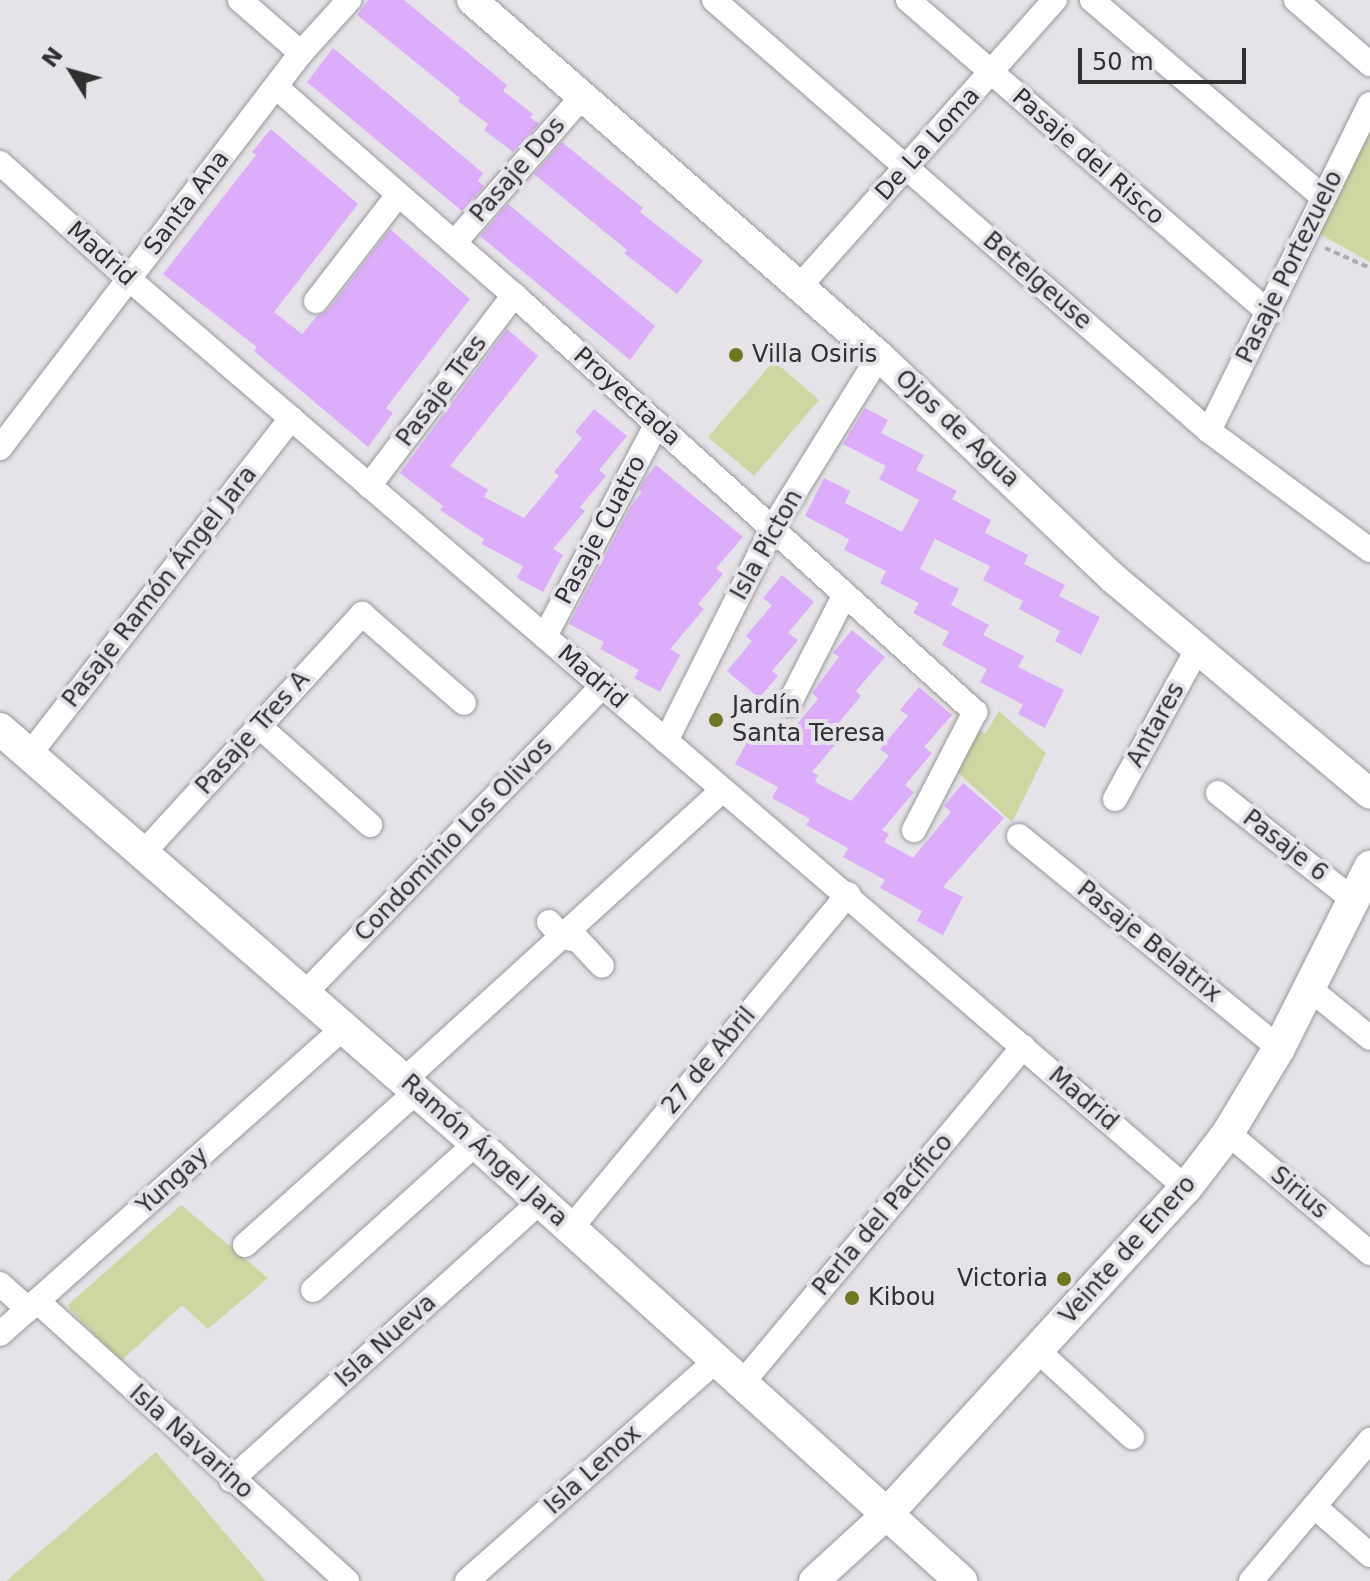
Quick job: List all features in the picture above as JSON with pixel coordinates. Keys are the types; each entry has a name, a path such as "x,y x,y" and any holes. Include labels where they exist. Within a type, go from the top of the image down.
{"main road":[{"name":"Ramón Ángel Jara","path":"0,729 476,1143 718,1359 885,1516 961,1581"},
{"name":"Veinte de Enero","path":"885,1516 1186,1188 1228,1133 1279,1048 1370,867"}],"street":[{"path":"240,0 301,53"},
{"name":"Santa Ana","path":"0,448 301,53 349,0"},
{"name":"Ojos de Agua","path":"472,0 879,356 1114,579 1370,794"},
{"name":"Betelgeuse","path":"714,0 1209,431 1370,550"},
{"name":"Pasaje del Risco","path":"908,0 1269,313"},
{"name":"De La Loma","path":"799,287 1055,0"},
{"path":"1092,0 1323,197"},
{"path":"1296,0 1370,64"},
{"name":"Proyectada","path":"276,87 514,295 975,712 914,830"},
{"name":"Pasaje Dos","path":"454,243 581,98"},
{"name":"Pasaje Portezuelo","path":"1209,431 1370,104"},
{"name":"Madrid","path":"0,163 129,279 848,894 1186,1188"},
{"path":"316,301 398,195"},
{"name":"Pasaje Tres","path":"369,486 514,295"},
{"name":"Isla Picton","path":"666,741 773,527 879,356"},
{"name":"Pasaje Ramón Ángel Jara","path":"29,755 291,418"},
{"name":"Pasaje Cuatro","path":"545,636 657,424"},
{"path":"789,704 845,594"},
{"name":"Pasaje Tres A","path":"144,852 362,614 464,703"},
{"name":"Antares","path":"1115,799 1197,650"},
{"name":"Condominio Los Olivos","path":"305,993 603,686"},
{"path":"259,726 370,825"},
{"path":"245,1245 411,1086 555,929 723,790"},
{"name":"Pasaje 6","path":"1218,793 1352,899"},
{"name":"Pasaje Belatrix","path":"1019,836 1279,1048"},
{"name":"27 de Abril","path":"571,1228 848,894"},
{"path":"555,929 578,940 602,966"},
{"path":"1310,989 1370,1038"},
{"name":"Yungay","path":"0,1334 345,1027"},
{"name":"Perla del Pacífico","path":"743,1382 1023,1047"},
{"name":"Sirius","path":"1228,1133 1370,1253"},
{"path":"313,1290 476,1143"},
{"name":"Isla Nueva","path":"231,1480 541,1201"},
{"name":"Isla Navarino","path":"0,1284 33,1305 347,1581"},
{"path":"1037,1350 1132,1437"},
{"name":"Isla Lenox","path":"467,1581 718,1359"},
{"path":"1251,1581 1370,1440"},
{"path":"1315,1507 1370,1555"},
{"name":"Veinte de Enero","path":"814,1581 885,1516"}],"path":[{"path":"1304,239 1370,268"}],"green space":[{"path":"1370,130 1370,262 1320,234"},
{"path":"774,361 819,400 754,476 708,437"},
{"path":"999,711 1046,753 1012,822 954,769 975,726 985,734"},
{"path":"181,1205 268,1278 208,1329 182,1305 121,1361 69,1309 69,1304"},
{"path":"156,1452 266,1581 6,1581"}],"building":[{"path":"368,0 404,0 507,85 503,91 533,114 530,117 539,124 513,152 484,130 488,124 458,101 460,98 357,15"},
{"path":"333,48 483,173 478,181 484,186 462,211 307,82"},
{"path":"271,129 358,204 274,312 302,334 317,316 328,310 390,229 470,299 386,408 393,413 368,447 254,351 257,347 163,274 256,155 252,152"},
{"path":"562,142 643,208 640,212 703,261 677,294 624,253 627,250 534,174"},
{"path":"508,204 655,326 630,360 480,236"},
{"path":"507,329 538,356 450,466 488,490 484,497 524,518 559,476 554,472 582,438 575,432 594,409 627,436 599,470 606,476 580,507 585,511 553,549 563,555 543,592 517,578 523,566 482,544 484,539 440,510 443,506 400,473"},
{"path":"865,408 888,420 881,433 924,455 916,470 957,491 952,499 991,520 985,533 1028,555 1024,564 1065,585 1059,596 1100,617 1081,655 1055,641 1060,631 1019,609 1023,601 983,580 990,566 935,539 920,569 959,589 951,605 989,625 983,635 1024,656 1018,667 1064,690 1045,728 1018,714 1023,705 980,682 987,669 942,645 949,632 913,613 919,603 880,583 886,571 844,550 849,539 805,516 824,478 850,491 845,503 902,532 919,500 879,479 886,466 843,444"},
{"path":"656,465 743,537 716,568 723,574 698,604 704,609 670,649 680,655 660,692 634,678 639,670 600,649 604,642 569,624 631,506 642,492 639,490 645,479"},
{"path":"782,575 814,602 788,633 798,640 772,671 778,676 759,698 727,671 752,641 746,636 772,605 763,598"},
{"path":"852,630 885,657 856,691 861,696 836,726 845,733 812,772 818,775 815,782 851,801 889,756 880,749 908,716 900,710 919,687 952,715 924,747 932,753 905,785 914,792 882,830 889,834 884,842 913,858 951,812 944,806 963,783 1004,818 943,887 963,897 943,935 917,921 922,911 880,888 885,880 843,857 848,848 806,825 810,819 772,798 778,787 735,764 755,727 783,741 818,699 812,693 839,657 833,653"}],"place":[{"name":"Villa Osiris","path":"736,355"},
{"name":"Jardín Santa Teresa","path":"716,720"},
{"name":"Victoria","path":"1064,1279"},
{"name":"Kibou","path":"852,1298"}]}
